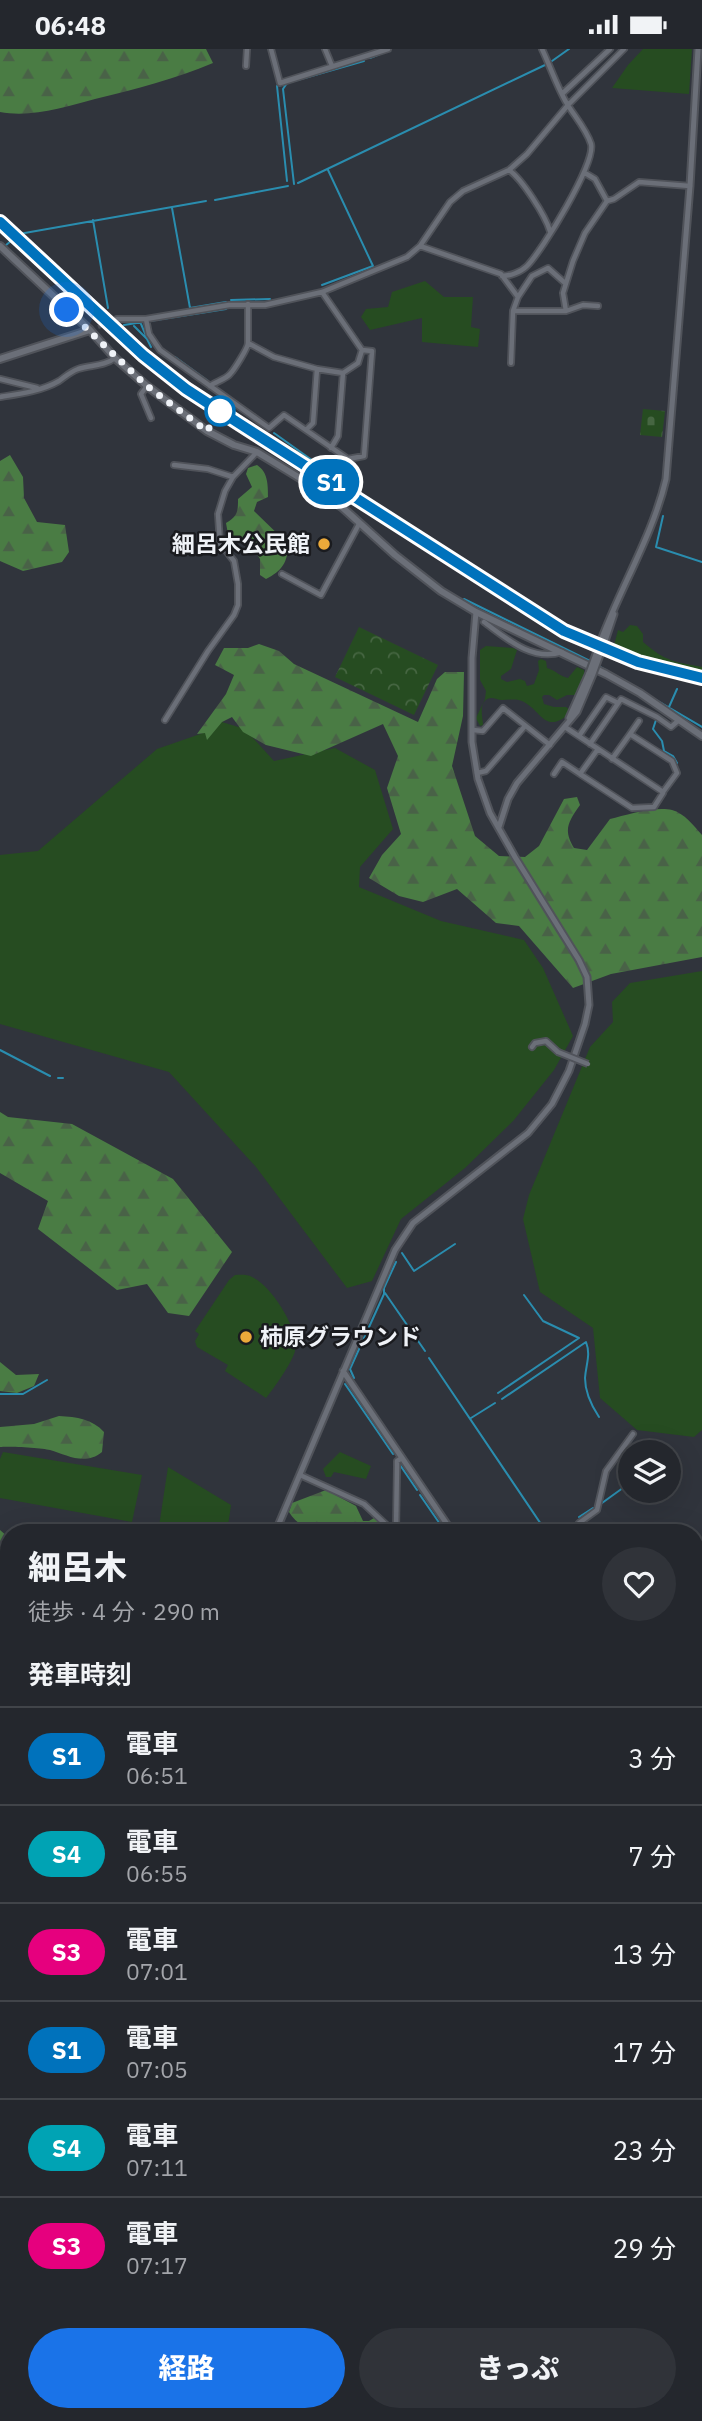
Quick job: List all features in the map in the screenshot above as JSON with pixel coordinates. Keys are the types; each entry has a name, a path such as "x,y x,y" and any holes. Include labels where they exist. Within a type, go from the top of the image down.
{"main road":[{"path":"0,246 94,329 116,358 147,386 207,431 234,445 257,452 308,483 441,591 476,612 563,652 640,693 702,736"},
{"path":"0,359 94,329"}],"street":[{"path":"246,67 247,49"},
{"path":"271,49 280,83 371,52 388,49"},
{"path":"325,49 332,66"},
{"path":"502,276 508,276 526,267 585,173 592,155 591,145 581,123 568,105 542,49"},
{"path":"563,93 610,49"},
{"path":"117,319 146,319 229,305 265,305 322,292 397,261 420,246 441,213 463,191 509,170 527,155 568,105 624,49"},
{"path":"499,827 508,799 517,783 565,727 591,673 627,575 653,521 666,479 690,186 698,49"},
{"path":"509,170 519,177 545,217 550,232"},
{"path":"585,173 595,180 607,201"},
{"path":"566,311 563,293 566,283 585,233 607,201 639,182 690,186"},
{"path":"420,246 491,270 502,276 518,297"},
{"path":"526,267 532,276"},
{"path":"511,363 513,311 518,297 532,276 548,268 566,283"},
{"path":"322,292 362,351"},
{"path":"209,386 231,373 234,365 247,350 248,304"},
{"path":"513,311 566,311 583,305 598,306"},
{"path":"146,319 153,343 269,428 284,415 348,459 363,456 372,351 362,351"},
{"path":"248,343 274,357 343,373 358,363 362,351"},
{"path":"0,397 27,393 59,381 67,374 82,368 108,363 116,358"},
{"path":"306,430 313,423 317,369"},
{"path":"331,448 338,436 343,373"},
{"path":"0,379 38,388"},
{"path":"147,386 141,394 151,418"},
{"path":"165,720 208,650 234,615 238,604 234,561 220,543 220,502 233,477 257,452"},
{"path":"174,465 208,469 233,477"},
{"path":"282,574 321,595 359,524"},
{"path":"279,1524 395,1250 413,1223 504,1153 539,1121 552,1104 569,1071 585,1024 589,1005 587,977 499,827 483,794 477,773 473,730 472,659 476,612"},
{"path":"484,622 529,652 553,655 563,652"},
{"path":"499,633 504,624"},
{"path":"579,736 606,697 618,703"},
{"path":"590,744 621,699 671,727 678,720"},
{"path":"473,730 483,731 503,708 550,745"},
{"path":"594,715 605,722"},
{"path":"612,758 639,721"},
{"path":"477,773 486,771 525,726"},
{"path":"565,727 663,793"},
{"path":"555,774 562,762 632,808 654,807 677,773 672,761 630,734"},
{"path":"580,775 598,749"},
{"path":"532,1047 540,1041 546,1041 558,1052 588,1064"},
{"path":"343,1371 447,1524"},
{"path":"580,1524 597,1510 606,1471 633,1434"},
{"path":"395,1524 397,1461 402,1458"},
{"path":"300,1475 364,1504 386,1524"}],"green space":[{"path":"0,49 206,49 213,63 155,83 48,111 24,114 0,112"},
{"path":"643,49 692,49 689,94 612,88"},
{"path":"425,281 444,297 473,297 471,327 480,329 478,347 422,342 422,318 370,330 361,317 366,309 388,307 392,292"},
{"path":"643,409 665,411 662,437 640,435"},
{"path":"10,455 23,477 24,498 37,522 65,525 69,552 62,562 23,571 0,561 0,461"},
{"path":"257,465 265,475 268,497 257,502 254,511 288,544 283,565 266,579 260,575 260,559 250,543 241,543 228,534 226,523 236,513 238,499 252,487 246,474 248,468"},
{"path":"630,625 637,626 643,634 643,642 658,654 702,667 702,675 617,650 614,645 618,630 623,632"},
{"path":"359,627 438,665 414,715 335,677"},
{"path":"259,644 279,651 294,664 418,722 437,679 445,672 464,672 463,716 452,766 475,836 499,856 525,857 539,846 564,799 577,797 580,805 570,821 568,831 574,848 587,850 610,819 657,809 681,814 702,835 702,957 611,974 573,988 519,926 496,923 457,889 423,902 399,896 369,878 382,855 401,834 387,788 398,756 383,724 311,756 266,745 243,732 232,717 222,722 207,740 205,733 197,734 226,694 234,675 215,665 224,648 248,648"},
{"path":"486,646 517,650 511,669 501,676 501,679 507,682 520,679 525,681 527,686 534,684 539,670 538,661 541,659 546,661 547,668 568,678 577,667 584,670 585,678 578,695 567,695 557,700 549,695 542,697 544,704 566,707 570,710 569,714 561,720 549,722 521,701 491,698 482,706 483,725 480,726 476,718 486,691 480,680 480,650"},
{"path":"222,722 245,729 274,761 335,748 375,770 393,829 360,867 359,887 441,921 524,940 543,968 573,1036 554,1070 514,1120 465,1168 401,1219 372,1281 347,1288 256,1167 169,1072 0,1024 0,855 38,851 157,749 206,732"},
{"path":"702,971 702,1430 694,1437 637,1430 600,1398 593,1328 540,1292 523,1219 529,1195 590,1047 613,1022 612,1002 630,983"},
{"path":"0,1112 8,1117 72,1124 173,1179 232,1252 189,1316 168,1313 147,1284 117,1290 38,1229 48,1201 0,1173"},
{"name":"柿原グラウンド","path":"235,1275 250,1276 260,1282 275,1298 293,1332 293,1356 266,1398 225,1371 228,1365 197,1347 195,1341 199,1334 195,1331"},
{"path":"0,1362 16,1375 39,1374 34,1386 17,1393 0,1391"},
{"path":"59,1416 84,1419 104,1432 102,1452 83,1459 46,1449 0,1447 0,1427 34,1424"},
{"path":"3,1452 142,1475 132,1522 0,1498 0,1459"},
{"path":"340,1452 371,1466 366,1479 334,1472 331,1477 326,1477 323,1469"},
{"path":"168,1467 231,1505 228,1524 159,1524"},
{"path":"326,1490 356,1506 363,1521 374,1518 381,1524 301,1524 289,1512 292,1503"}],"waterway":[{"path":"552,61 569,49"},
{"path":"370,58 385,52"},
{"path":"294,184 283,89 287,83 364,61"},
{"path":"298,183 545,65"},
{"path":"277,86 287,181"},
{"path":"322,285 373,266 328,170"},
{"path":"215,200 288,186"},
{"path":"5,246 19,234 206,201"},
{"path":"172,208 190,308 226,302"},
{"path":"93,220 108,308"},
{"path":"231,300 270,299"},
{"path":"124,325 226,309"},
{"path":"141,324 147,338"},
{"path":"134,326 151,347"},
{"path":"175,357 208,381"},
{"path":"274,433 344,483"},
{"path":"663,516 656,547 702,562"},
{"path":"464,599 592,662"},
{"path":"597,665 628,683"},
{"path":"669,707 677,689"},
{"path":"651,697 702,727"},
{"path":"656,720 653,729 662,741 664,751 673,756 677,763"},
{"path":"0,1050 50,1076"},
{"path":"58,1078 63,1078"},
{"path":"402,1253 414,1271 455,1244"},
{"path":"354,1378 350,1369 396,1262"},
{"path":"385,1293 425,1351"},
{"path":"498,1393 579,1338 543,1321 524,1295"},
{"path":"502,1399 586,1342 586,1388 599,1417"},
{"path":"429,1358 541,1524"},
{"path":"0,1394 23,1394 47,1380"},
{"path":"345,1384 393,1454"},
{"path":"471,1418 495,1403"},
{"path":"400,1465 417,1490"},
{"path":"602,1503 618,1491"},
{"path":"420,1495 440,1524"},
{"path":"579,1517 593,1508"}],"tunnel":[{"path":"98,327 117,319"}],"railway":[{"path":"0,226 138,356 195,401 561,634 610,656 702,681"}],"train":[{"name":"S1","path":"0,222 143,355 186,389 540,618 587,642 638,662 702,678"}],"place":[{"name":"細呂木公民館","path":"324,544"},
{"name":"柿原グラウンド","path":"246,1337"}],"route":[{"path":"67,310 147,386 207,431 220,411"}]}
